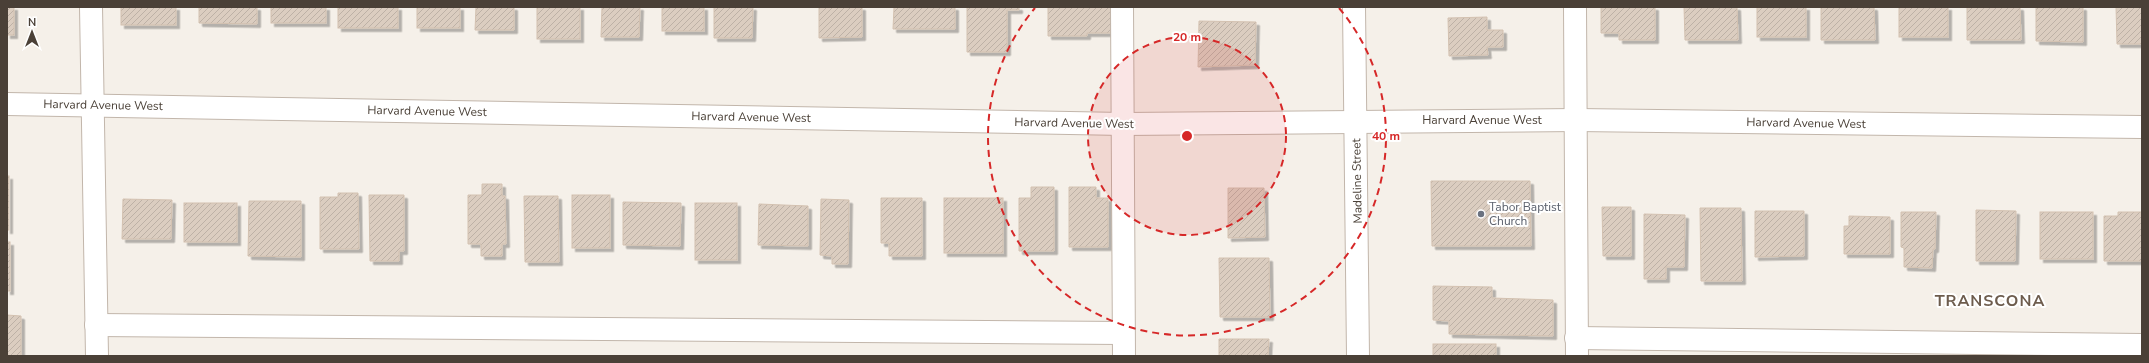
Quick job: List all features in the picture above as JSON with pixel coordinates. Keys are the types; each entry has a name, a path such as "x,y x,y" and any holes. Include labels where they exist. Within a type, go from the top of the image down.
{"street":[{"path":"91,7 97,356"},
{"path":"1122,7 1124,356"},
{"name":"Madeline Street","path":"1354,7 1358,356"},
{"path":"1576,7 1576,347 2142,344"},
{"name":"Harvard Avenue West","path":"7,104 92,104 1123,124 1356,120 1577,120 2142,127"},
{"path":"96,326 1123,333"}],"building":[{"path":"7,7 14,7 14,35 7,35"},
{"path":"121,7 176,7 176,25 121,25"},
{"path":"199,7 257,7 257,24 199,23"},
{"path":"271,7 326,7 326,23 271,23"},
{"path":"338,7 398,7 398,28 338,28"},
{"path":"417,7 460,7 460,28 417,28"},
{"path":"476,7 514,7 514,30 475,30"},
{"path":"537,7 580,7 580,39 537,39"},
{"path":"602,7 640,7 639,37 601,37"},
{"path":"662,7 704,7 704,31 662,31"},
{"path":"714,7 753,7 752,38 714,38"},
{"path":"819,7 862,7 862,37 819,38"},
{"path":"894,7 955,7 955,29 893,29"},
{"path":"1019,7 1019,10 1007,10 1007,52 967,52 967,8"},
{"path":"1048,7 1111,7 1111,33 1087,33 1087,36 1048,36"},
{"path":"1601,7 1655,7 1655,40 1619,40 1619,33 1601,33"},
{"path":"1684,7 1737,7 1738,40 1685,40"},
{"path":"1757,7 1806,7 1806,37 1757,37"},
{"path":"1821,7 1874,7 1875,40 1821,40"},
{"path":"1899,7 1948,7 1948,37 1899,37"},
{"path":"1967,7 2020,7 2021,40 1967,40"},
{"path":"2036,7 2083,7 2083,42 2036,41"},
{"path":"2116,7 2142,7 2142,44 2117,44"},
{"path":"1487,17 1487,30 1503,30 1503,47 1487,47 1488,55 1449,56 1448,18"},
{"path":"1199,21 1256,22 1255,65 1198,67"},
{"path":"7,176 9,176 9,230 7,230"},
{"name":"Tabor Baptist Church","path":"1431,181 1530,181 1531,246 1432,246"},
{"path":"482,184 502,184 502,196 505,196 506,244 502,244 502,256 481,256 481,244 468,244 468,195 482,195"},
{"path":"1031,187 1054,187 1054,251 1019,251 1019,198 1031,198"},
{"path":"1069,187 1096,187 1096,198 1108,198 1108,247 1069,247"},
{"path":"1228,188 1264,188 1265,237 1228,238"},
{"path":"338,193 358,193 359,249 320,249 320,197 338,197"},
{"path":"369,195 404,195 404,251 399,251 399,261 370,261"},
{"path":"572,195 610,195 610,248 572,248"},
{"path":"524,196 558,196 559,262 525,262"},
{"path":"881,198 922,198 922,256 889,256 889,243 881,243"},
{"path":"944,198 1003,198 1003,253 944,253"},
{"path":"123,199 172,200 171,239 122,239"},
{"path":"821,199 849,200 848,264 832,264 832,256 820,255"},
{"path":"249,201 301,201 301,257 248,256"},
{"path":"623,202 681,203 680,246 623,245"},
{"path":"184,203 237,203 237,242 184,242"},
{"path":"695,203 737,203 737,260 695,260"},
{"path":"759,204 808,206 808,246 758,245"},
{"path":"1602,207 1631,207 1631,256 1603,256"},
{"path":"1700,208 1741,208 1742,281 1701,281"},
{"path":"1976,210 2016,211 2015,261 1976,261"},
{"path":"1755,211 1804,211 1804,256 1755,257"},
{"path":"1901,212 1936,212 1935,249 1933,249 1932,268 1904,267 1904,248 1901,247"},
{"path":"2040,212 2093,212 2093,259 2040,259"},
{"path":"2118,212 2142,212 2142,261 2104,261 2104,216 2118,216"},
{"path":"1644,214 1685,215 1684,267 1666,267 1666,279 1644,279"},
{"path":"1849,216 1890,217 1890,254 1844,254 1844,226 1849,226"},
{"path":"7,242 10,242 10,291 7,291"},
{"path":"1219,258 1269,258 1270,317 1220,317"},
{"path":"1433,286 1492,287 1492,298 1553,300 1553,336 1449,334 1449,321 1433,320"},
{"path":"7,315 21,316 21,356 7,356"},
{"path":"1219,339 1269,339 1268,356 1219,356"},
{"path":"1433,344 1496,344 1496,356 1433,356"}],"place":[{"name":"Tabor Baptist Church","path":"1481,214"}],"district":[{"name":"TRANSCONA","path":"1990,301"}]}
